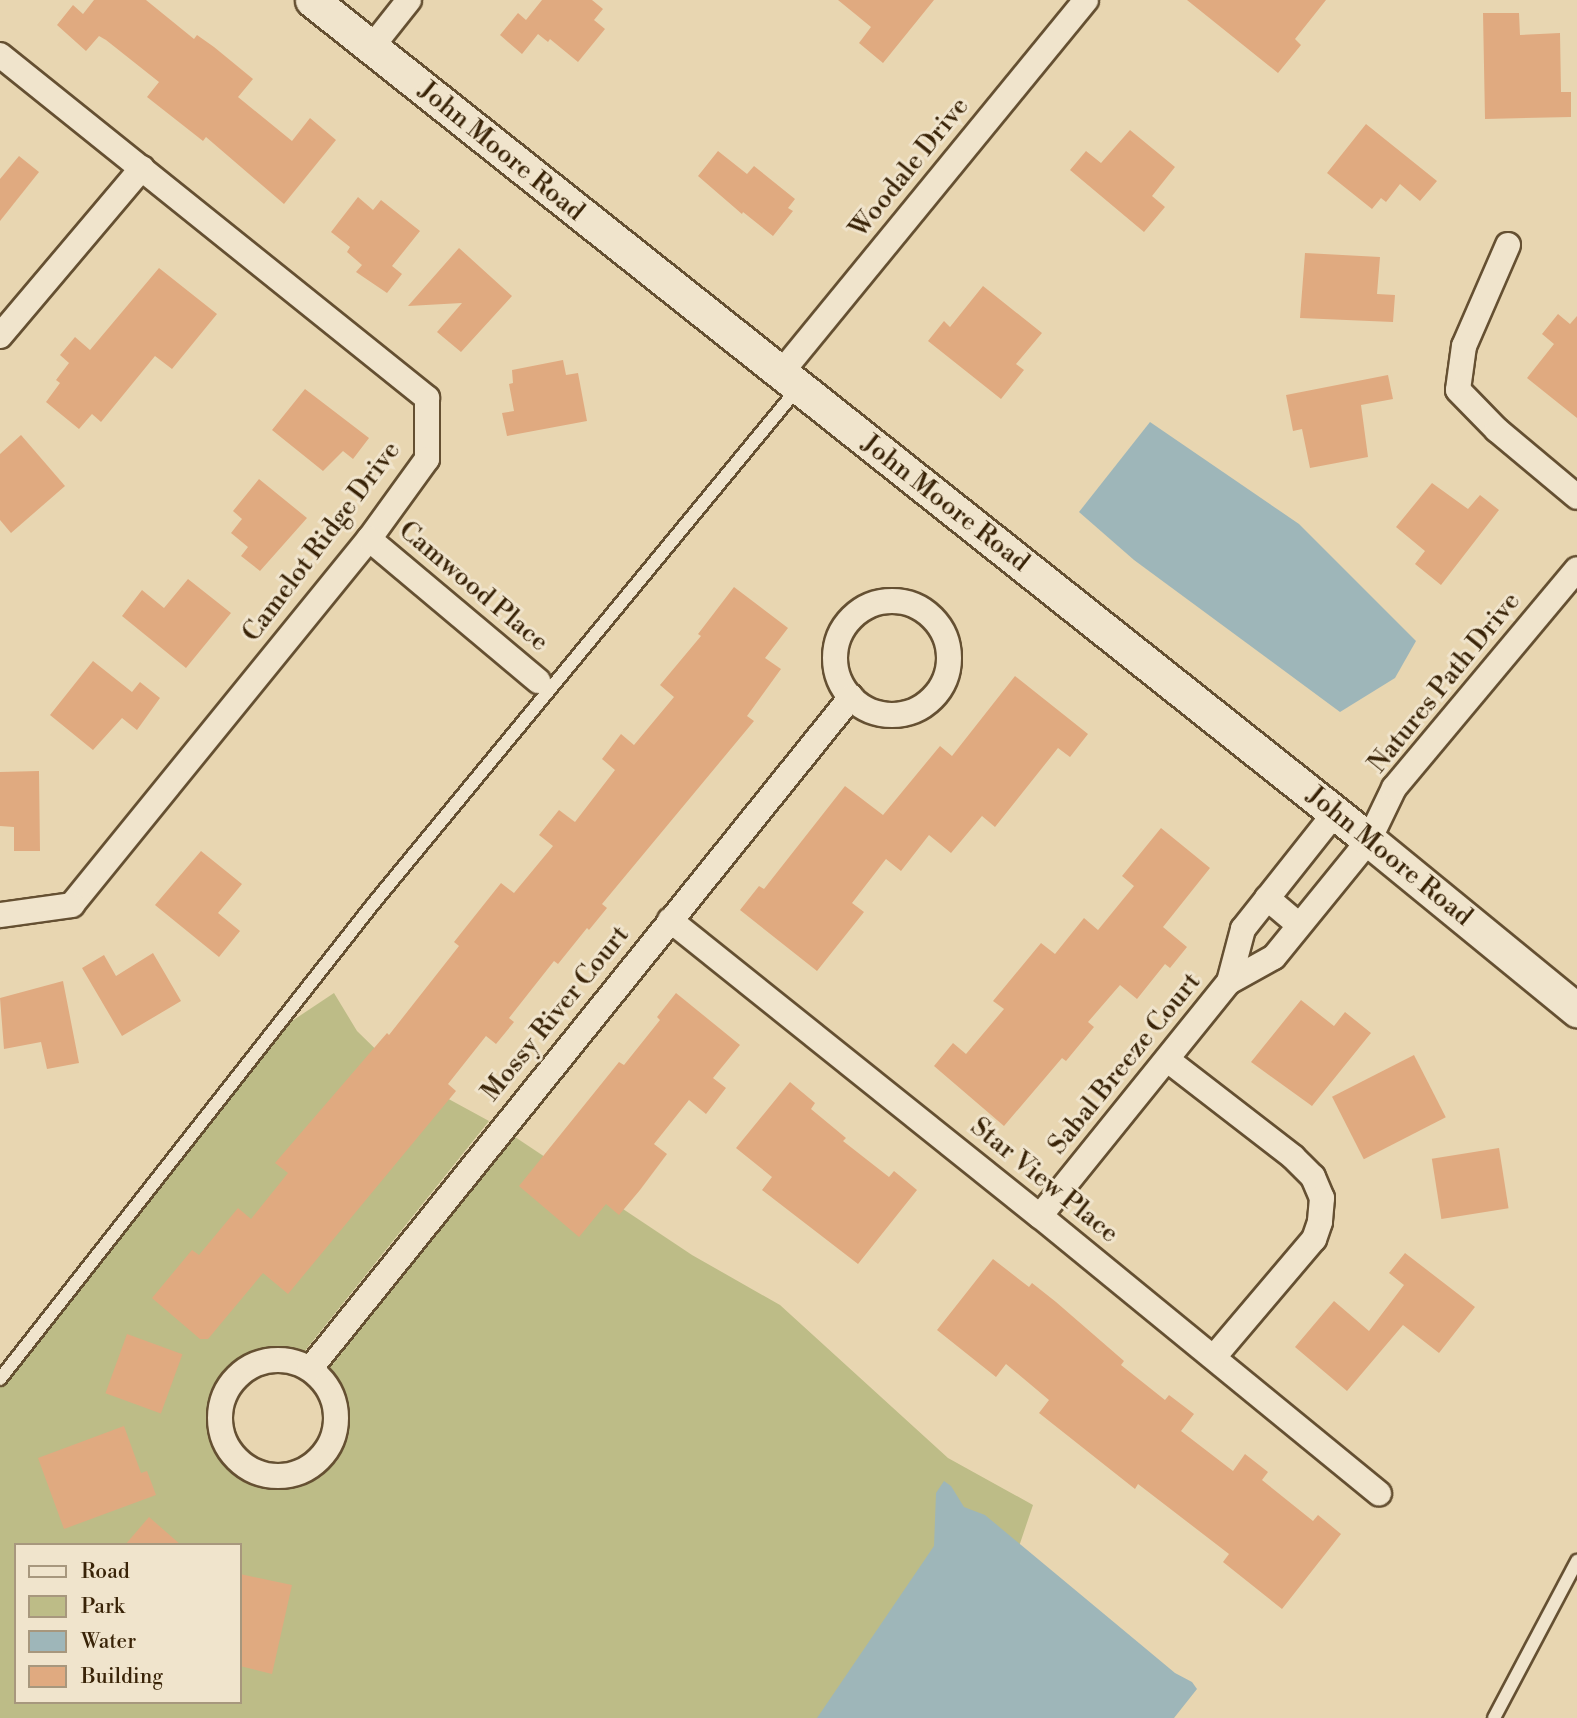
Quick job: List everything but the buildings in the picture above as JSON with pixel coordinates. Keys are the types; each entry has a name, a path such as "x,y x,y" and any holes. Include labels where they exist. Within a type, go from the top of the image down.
{"street":[{"name":"John Moore Road","path":"312,0 1369,840 1577,1010"},
{"path":"371,48 409,0"},
{"name":"Woodale Drive","path":"789,381 1086,0"},
{"name":"Camelot Ridge Drive","path":"0,55 427,398 427,459 369,539 72,905 0,915"},
{"path":"0,336 142,168"},
{"path":"1508,244 1464,346 1458,390 1497,430 1577,497"},
{"name":"Camwood Place","path":"369,539 538,681"},
{"name":"Natures Path Drive","path":"1369,840 1394,788 1577,569"},
{"path":"887,601 906,603 922,609 937,622 948,649 946,677 936,694 922,707 904,714 885,715 866,709 851,697 841,682 836,665 836,647 843,630 855,616 870,606 887,601"},
{"name":"Mossy River Court","path":"310,1369 851,697"},
{"name":"Sabal Breeze Court","path":"1040,1216 1169,1061 1229,982 1243,929 1335,813"},
{"name":"Sabal Breeze Court","path":"1229,982 1274,957 1369,840"},
{"path":"1267,898 1299,925"},
{"name":"Star View Place","path":"670,920 1040,1216 1379,1493"},
{"path":"1169,1061 1293,1157 1313,1177 1322,1198 1320,1222 1314,1239 1214,1357"},
{"path":"271,1360 291,1361 310,1369 323,1381 332,1397 336,1416 334,1434 326,1451 313,1465 297,1473 278,1476 260,1474 244,1465 231,1452 222,1434 220,1414 225,1395 236,1378 252,1366 271,1360"}],"lane":[{"path":"0,1379 789,381"},
{"path":"1493,1718 1577,1561"}],"green space":[{"path":"334,993 357,1031 399,1072 489,1121 304,1352 291,1347 270,1346 246,1353 226,1367 211,1390 206,1415 209,1439 221,1462 238,1478 255,1486 278,1490 301,1487 321,1477 337,1461 348,1437 350,1415 345,1392 329,1369 515,1137 692,1255 780,1305 948,1458 1033,1505 983,1653 936,1718 0,1718 0,1382 286,1025"}],"water":[{"path":"1150,422 1299,524 1416,641 1395,678 1340,712 1134,560 1079,512"},
{"path":"944,1481 951,1486 964,1507 985,1515 1175,1673 1192,1682 1197,1689 1174,1718 817,1718 934,1546 936,1493"}]}
